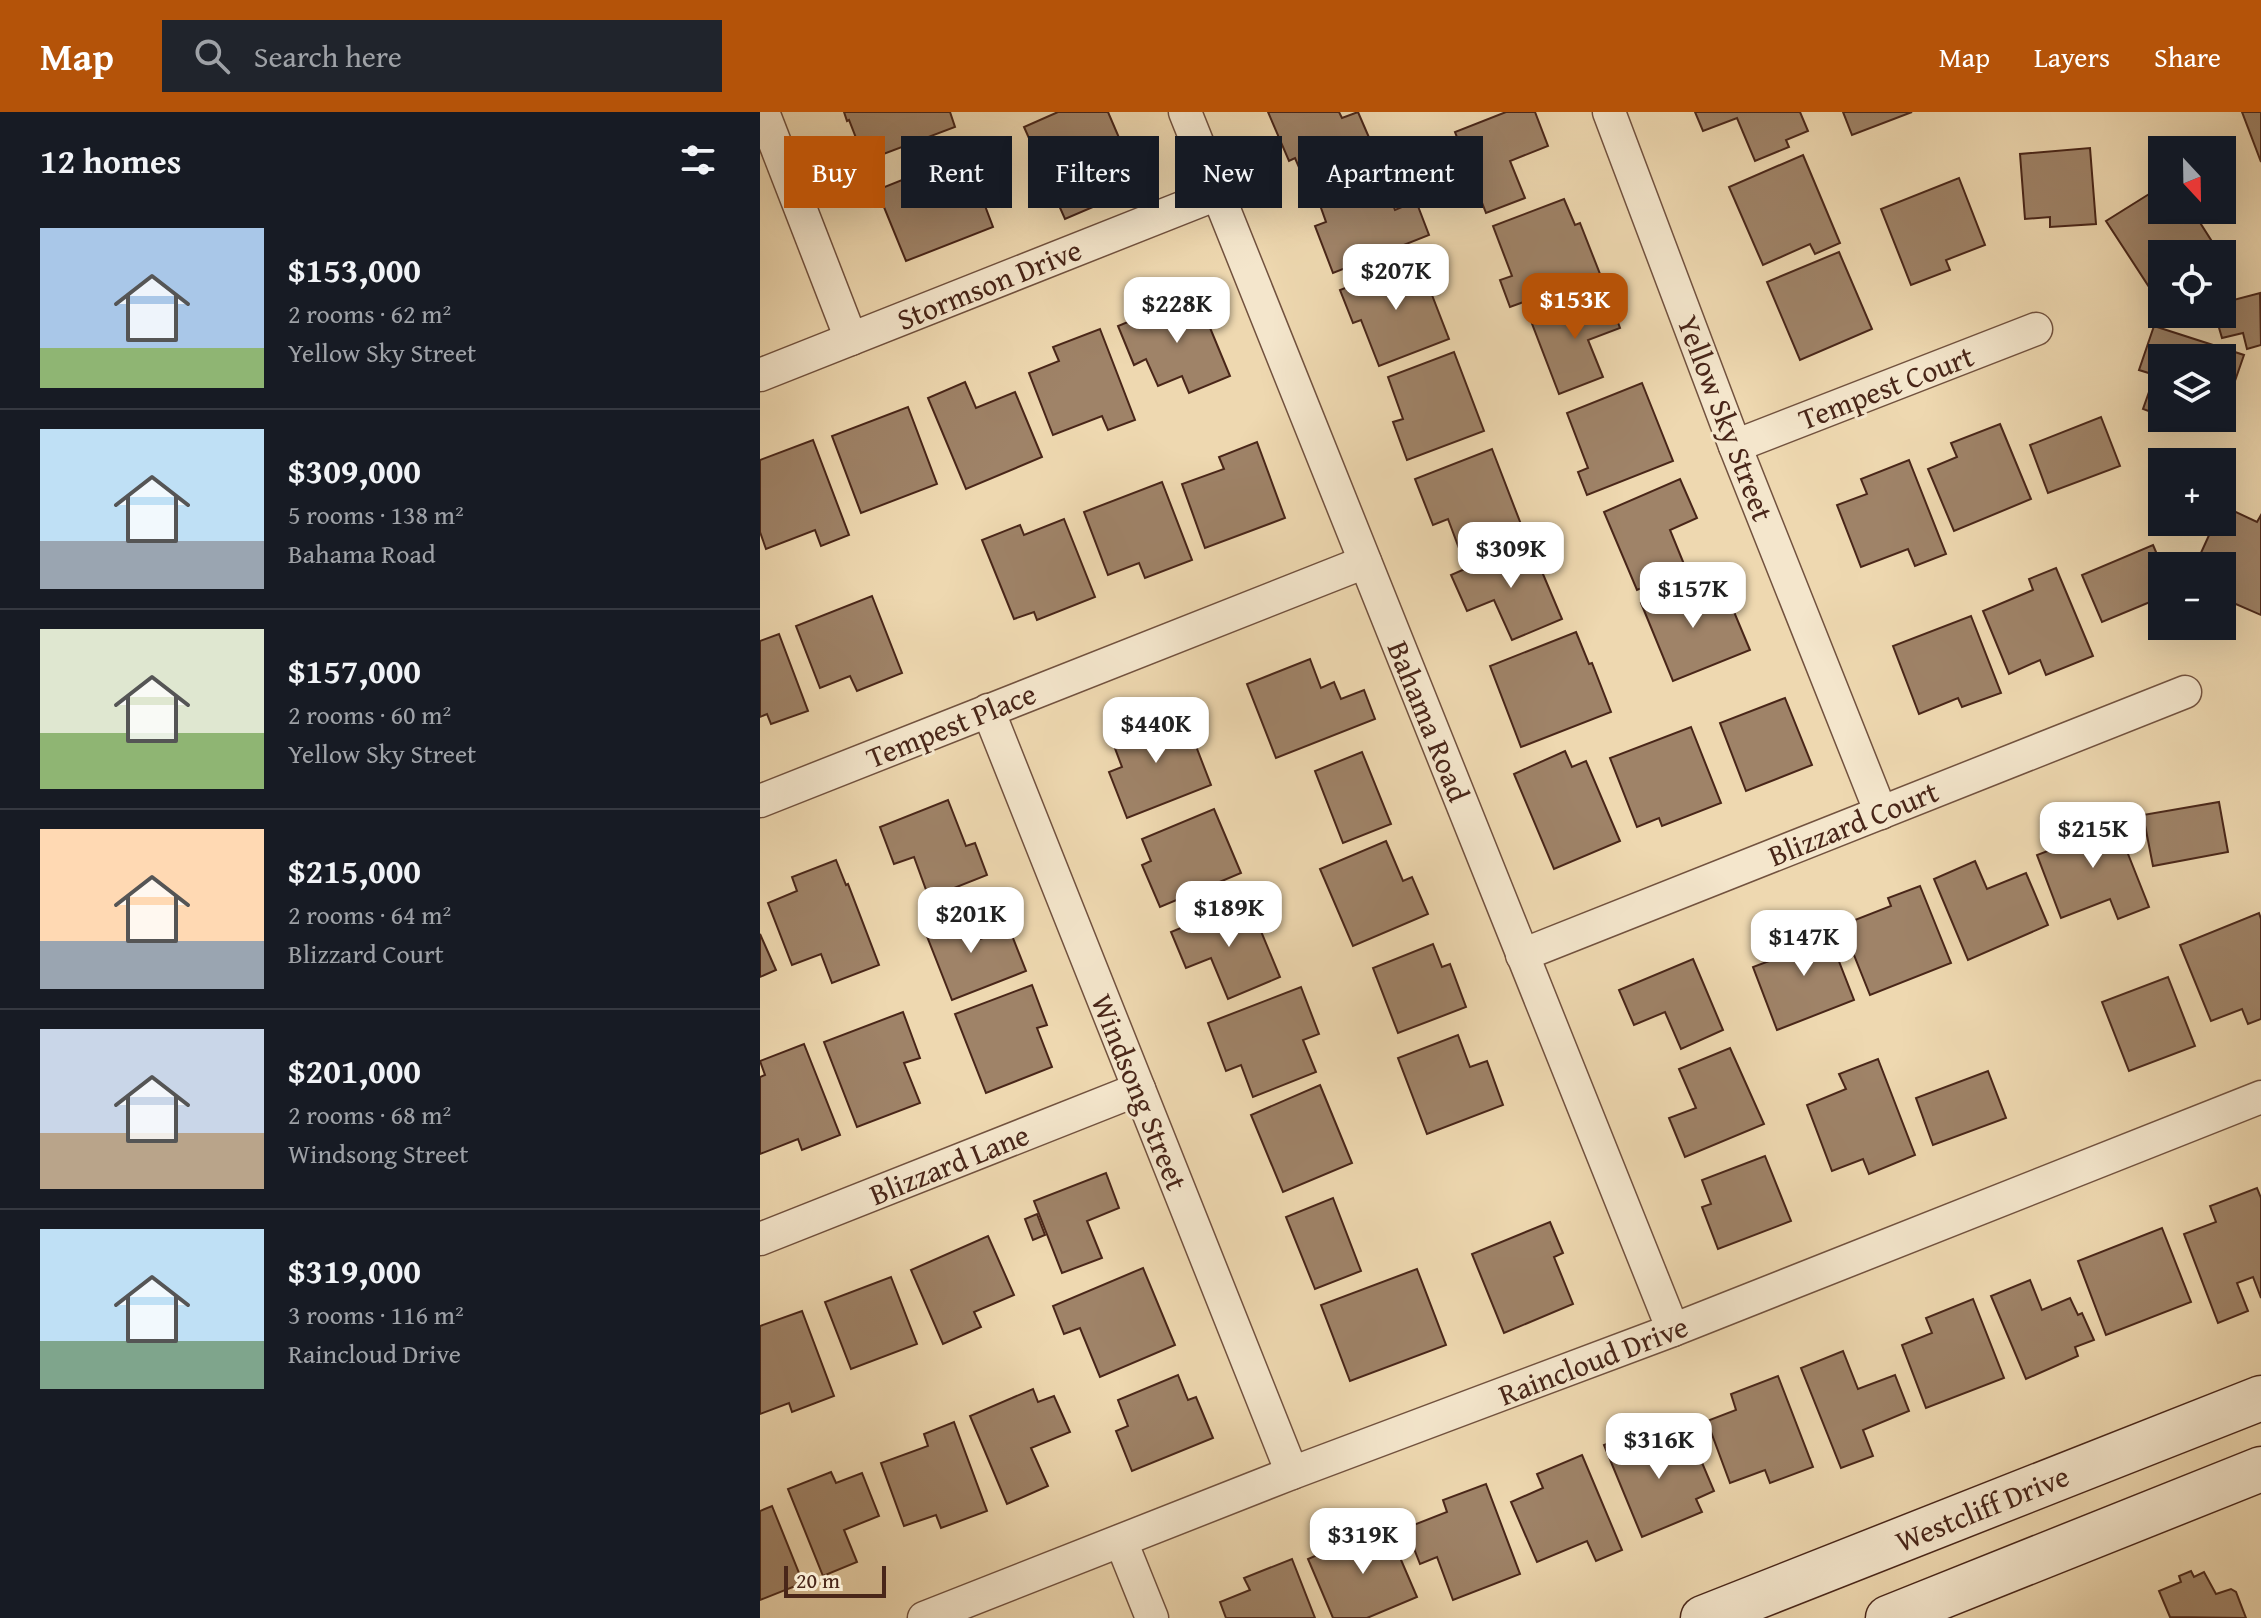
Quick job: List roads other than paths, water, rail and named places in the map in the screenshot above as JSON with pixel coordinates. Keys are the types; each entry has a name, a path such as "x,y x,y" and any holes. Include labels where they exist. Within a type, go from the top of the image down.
{"main road":[{"name":"Westcliff Drive","path":"1703,1618 2261,1398"},
{"path":"1888,1618 2261,1469"}],"street":[{"path":"763,112 851,339"},
{"name":"Bahama Road","path":"1185,112 1194,136"},
{"name":"Yellow Sky Street","path":"1609,112 1735,446 1881,813"},
{"name":"Stormson Drive","path":"760,375 1182,208"},
{"name":"Bahama Road","path":"1223,208 1673,1330"},
{"name":"Tempest Court","path":"1735,446 2036,329"},
{"name":"Tempest Place","path":"760,801 1365,562"},
{"name":"Blizzard Court","path":"1522,955 2185,692"},
{"name":"Windsong Street","path":"988,710 1292,1473"},
{"name":"Blizzard Lane","path":"760,1239 1139,1089"},
{"name":"Raincloud Drive","path":"924,1618 1292,1473 1673,1330 2261,1097"},
{"path":"1121,1541 1152,1618"}]}
